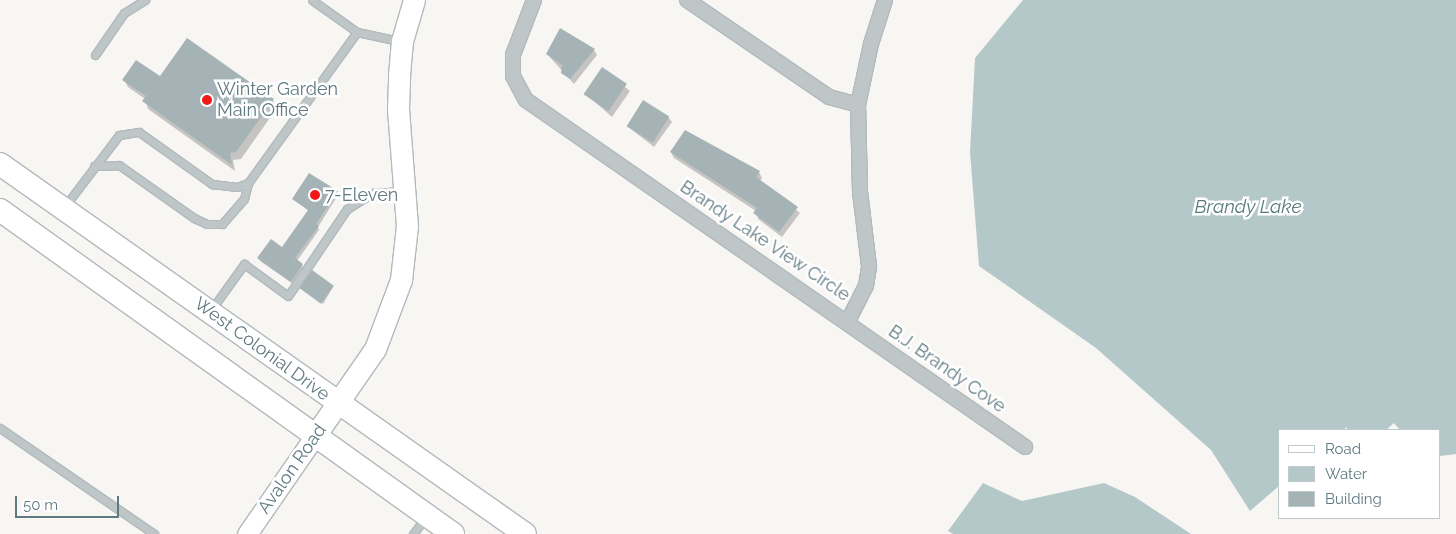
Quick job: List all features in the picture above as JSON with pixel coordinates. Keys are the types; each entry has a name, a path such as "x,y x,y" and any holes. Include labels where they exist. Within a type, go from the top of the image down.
{"highway":[{"name":"West Colonial Drive","path":"0,164 525,534"},
{"path":"0,210 314,437 454,534"}],"main road":[{"name":"Avalon Road","path":"247,534 376,349 394,307 404,257 406,191 398,109 402,41 414,0"}],"street":[{"name":"Brandy Lake View Circle","path":"534,0 513,55 513,76 526,100 848,321 866,286 869,266 860,192 858,105 870,44 885,0"},
{"path":"687,0 829,97 858,105"},
{"name":"B.J. Brandy Cove","path":"848,321 1025,447"}],"lane":[{"path":"95,55 124,13 145,0"},
{"path":"312,0 357,32 402,41"},
{"path":"94,166 119,165 194,218 207,224 222,224 244,199 248,183 357,32"},
{"path":"63,209 119,134 138,132 212,184 237,187 248,183"},
{"path":"210,312 244,264 288,296 347,209 373,193 406,191"},
{"path":"0,428 154,534"},
{"path":"413,534 427,516"}],"water":[{"name":"Brandy Lake","path":"1023,0 1456,0 1456,454 1441,456 1441,429 1399,429 1394,423 1387,429 1347,429 1347,427 1344,429 1278,429 1278,487 1250,511 1211,450 1096,348 979,266 970,152 975,58"},
{"path":"983,483 1022,501 1104,483 1135,497 1191,534 953,534 948,531"}],"building":[{"path":"560,28 595,49 570,79 561,73 562,65 546,54"},
{"path":"187,38 274,99 236,152 230,153 232,165 142,101 146,96 122,80 136,60 160,76"},
{"path":"602,67 627,84 608,111 584,94"},
{"path":"643,100 669,116 653,143 627,126"},
{"path":"685,130 760,171 756,177 798,207 779,232 753,213 757,208 670,152"},
{"path":"309,173 338,191 316,224 319,226 295,258 303,264 291,282 257,258 271,239 282,247 308,210 292,199"},
{"path":"312,270 334,286 321,304 299,288"}],"place":[{"name":"Winter Garden Main Office","path":"207,100"},
{"name":"7-Eleven","path":"315,195"}]}
